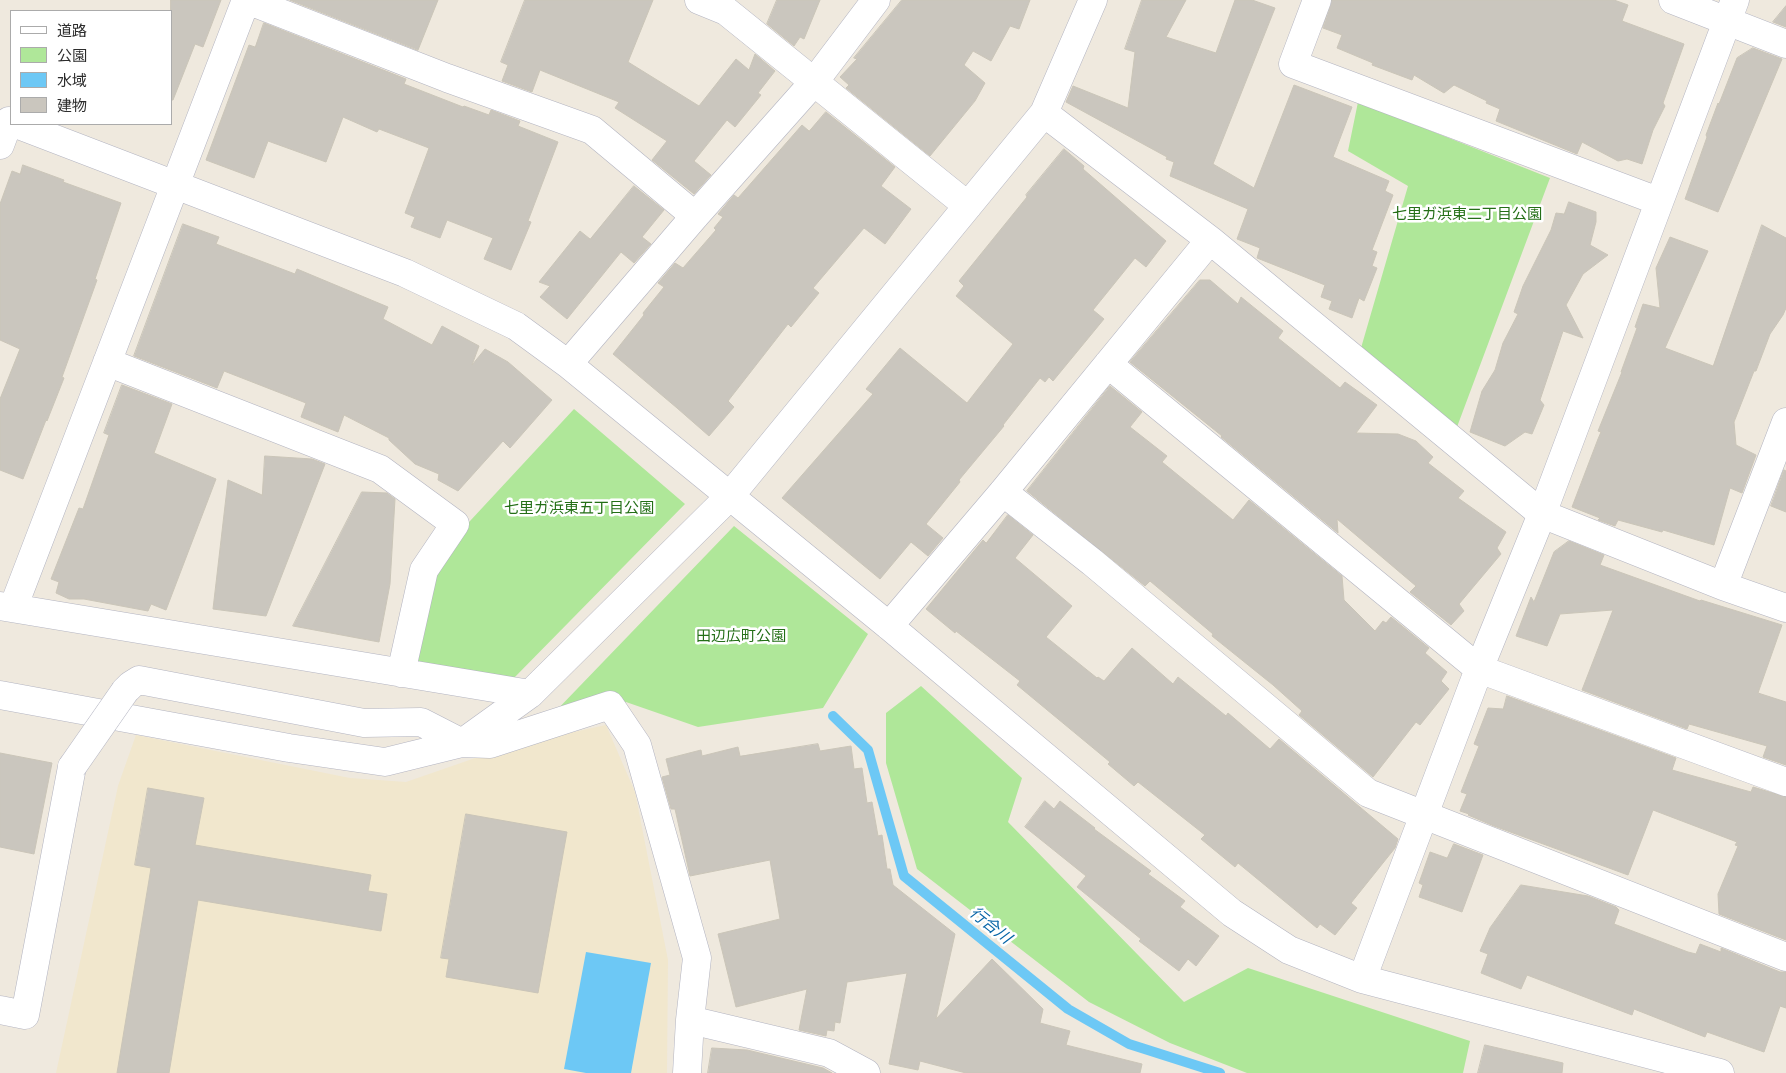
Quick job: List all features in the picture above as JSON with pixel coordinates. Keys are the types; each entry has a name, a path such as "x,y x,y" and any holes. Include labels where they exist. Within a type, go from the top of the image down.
{"street":[{"path":"530,694 6,607 107,362 247,0 447,78 592,130 695,216"},
{"path":"699,0 726,11 968,206"},
{"path":"568,364 695,216 814,82 876,0"},
{"path":"462,743 530,694 728,497 1044,113 1093,0"},
{"path":"1317,0 1293,64 1658,201"},
{"path":"1673,0 1731,10 1786,44"},
{"path":"1362,980 1478,669 1542,514 1731,10"},
{"path":"1044,113 1210,240 1542,514 1724,586 1786,608"},
{"path":"7,126 175,185 405,273 516,326 568,364 728,497 889,626 1232,913 1289,950 1362,980 1720,1073"},
{"path":"889,626 1003,492 1210,240"},
{"path":"107,362 380,468 454,524 424,570 401,673"},
{"path":"1108,364 1478,669 1786,782"},
{"path":"1724,586 1786,422"},
{"path":"1003,492 1092,562 1368,793 1786,956"},
{"path":"0,1010 25,1015 72,767 124,691 131,684 139,680 364,723 421,722 462,743"},
{"path":"0,695 289,748 385,762 462,743 490,744 610,705 637,745 697,958 690,1020 687,1073"},
{"path":"690,1020 829,1053 866,1073"}],"shaded area":[{"path":"606,725 635,792 668,960 667,1073 56,1073 118,786 136,735 350,778 406,782 481,756 532,741"}],"green space":[{"name":"七里ガ浜東二丁目公園","path":"1358,102 1550,178 1457,427 1361,348 1408,186 1348,151"},
{"name":"七里ガ浜東五丁目公園","path":"574,409 685,504 512,680 417,664 436,569 470,521"},
{"name":"田辺広町公園","path":"734,526 868,634 823,708 698,727 626,702 551,716"},
{"path":"921,686 1022,778 1008,822 1184,1002 1248,968 1470,1041 1463,1073 1247,1073 1170,1043 1089,1002 917,869 886,763 886,713"}],"water":[{"path":"586,952 651,963 631,1073 586,1073 564,1069"}],"building":[{"path":"171,0 221,0 203,47 195,44 173,100 172,10"},
{"path":"290,0 438,0 418,50"},
{"path":"525,0 653,0 628,62 699,106 736,59 749,70 755,54 775,71 758,93 761,95 735,127 727,120 694,161 711,175 694,194 652,160 667,141 615,108 619,102 540,70 532,92 502,81 508,65 501,62"},
{"path":"777,0 820,0 804,39 800,37 794,46 767,24"},
{"path":"902,0 1030,0 1019,29 1010,26 991,61 973,51 964,65 985,83 975,101 930,156 846,88 849,85 840,77 857,59 854,58"},
{"path":"1142,0 1186,0 1166,37 1216,53 1235,0 1252,0 1275,8 1213,164 1254,188 1294,85 1352,107 1333,157 1389,181 1385,191 1393,195 1372,250 1377,252 1372,266 1377,268 1364,301 1359,298 1352,318 1329,309 1332,301 1321,297 1325,285 1257,258 1260,248 1237,239 1248,209 1170,176 1174,162 1166,159 1167,157 1066,102 1073,86 1128,108 1135,52 1125,49"},
{"path":"1332,0 1614,0 1628,5 1622,21 1684,44 1663,103 1665,106 1653,130 1642,164 1627,159 1618,161 1582,142 1577,154 1496,121 1500,109 1454,85 1444,93 1414,75 1412,80 1372,65 1373,63 1337,48 1342,35 1323,28"},
{"path":"1786,6 1786,27 1773,22"},
{"path":"264,23 406,79 404,84 463,107 489,115 491,110 520,121 518,126 558,142 528,221 531,222 511,270 484,259 493,238 447,220 440,238 411,227 415,217 405,213 429,148 379,129 377,132 343,117 326,162 268,141 254,178 206,160 249,45 255,47"},
{"path":"1753,48 1782,59 1718,212 1685,199 1707,137 1706,135 1737,58"},
{"path":"826,112 895,167 881,186 911,209 885,244 864,228 813,288 819,293 791,327 788,324 728,401 734,407 709,436 613,354 664,287 658,283 675,263 683,268 716,230 714,228 723,217 718,214 734,195 738,198 802,125 809,131"},
{"path":"1064,149 1084,166 1083,169 1166,241 1146,267 1135,258 1093,310 1104,319 1053,381 1049,377 1045,382 1040,378 1004,426 959,480 960,482 926,524 943,538 928,556 911,542 880,579 782,498 873,394 866,389 900,348 967,403 1013,344 956,296 964,286 959,281"},
{"path":"23,165 121,203 95,279 97,280 62,377 64,378 23,479 0,470 0,399 20,349 0,340 0,204 12,171 20,174"},
{"path":"634,186 664,210 642,237 651,244 634,263 621,252 567,319 540,297 550,286 539,282 580,231 590,239"},
{"path":"1569,202 1596,212 1596,222 1590,245 1608,255 1583,274 1566,305 1583,338 1563,331 1540,400 1544,405 1532,434 1525,432 1505,446 1470,432 1482,391 1495,370 1503,343 1518,314 1514,312 1523,286 1551,230 1556,213 1564,214"},
{"path":"183,224 219,237 216,244 295,274 297,269 388,307 383,319 432,345 442,326 479,346 472,365 485,349 508,362 552,400 510,448 503,441 458,491 438,480 439,474 415,464 389,438 344,415 338,432 301,417 306,403 224,371 217,388 134,356"},
{"path":"1762,225 1786,238 1786,308 1770,334 1734,422 1736,445 1756,455 1742,493 1730,488 1714,545 1663,530 1662,532 1618,520 1615,526 1572,507 1601,432 1598,431 1622,372 1643,304 1660,308 1656,268 1670,237 1708,251 1665,348 1713,366"},
{"path":"1200,280 1210,280 1238,304 1241,297 1283,331 1278,338 1340,388 1345,382 1377,405 1356,433 1398,434 1416,441 1433,457 1428,463 1464,491 1458,498 1506,532 1497,548 1501,554 1459,604 1464,611 1451,625 1410,592 1416,586 1337,519 1338,533 1130,362"},
{"path":"122,385 172,404 154,453 216,479 166,610 151,604 148,611 84,599 69,599 56,593 59,582 51,579 79,508 83,509 109,435 104,433"},
{"path":"1110,386 1142,412 1130,427 1167,456 1162,462 1233,520 1249,500 1342,576 1344,600 1375,631 1383,621 1386,623 1391,617 1429,648 1425,653 1447,672 1441,681 1449,689 1420,725 1416,722 1373,777 1299,715 1302,711 1273,685 1212,636 1213,634 1150,581 1145,586 1027,491"},
{"path":"265,456 312,459 325,464 266,616 213,609 228,480 262,495"},
{"path":"1784,470 1786,471 1786,512 1771,506"},
{"path":"362,492 387,493 395,499 390,584 379,642 293,626"},
{"path":"1008,515 1033,535 1015,558 1072,606 1046,637 1097,678 1104,681 1132,648 1173,684 1178,677 1226,716 1228,713 1270,749 1279,739 1398,839 1395,848 1351,903 1357,908 1335,935 1320,924 1317,928 1238,863 1235,867 1201,839 1205,835 1138,782 1134,786 1108,764 1110,762 1017,685 1020,681 926,609 983,540 986,543"},
{"path":"1569,541 1604,555 1600,565 1700,601 1782,625 1758,693 1786,702 1786,765 1763,757 1767,746 1689,724 1687,729 1582,690 1613,610 1560,614 1547,646 1516,636 1531,597 1534,602 1554,552"},
{"path":"1507,696 1676,758 1672,770 1751,792 1753,787 1786,797 1786,940 1719,914 1718,894 1738,846 1735,845 1737,842 1653,810 1628,875 1494,826 1460,811 1467,794 1461,792 1479,746 1474,744 1488,708 1503,709"},
{"path":"818,744 820,751 851,746 854,769 862,768 867,803 872,802 878,836 882,835 887,869 890,869 893,885 955,934 936,1019 992,959 1043,1009 1040,1023 1070,1031 1066,1045 1142,1064 1140,1073 966,1073 920,1061 918,1070 889,1064 907,973 847,982 840,1023 835,1022 834,1031 827,1030 826,1036 799,1030 807,989 736,1007 718,934 780,919 770,860 690,876 675,809 671,809 662,777 670,775 666,759 701,750 702,756 738,747 740,756"},
{"path":"0,753 52,763 34,854 0,847"},
{"path":"148,788 204,798 195,845 371,875 368,891 387,894 381,931 198,900 169,1073 117,1073 151,868 135,865"},
{"path":"1045,801 1054,809 1060,801 1151,871 1148,874 1185,901 1180,907 1219,936 1196,966 1188,959 1179,971 1139,941 1141,939 1077,887 1086,876 1025,827"},
{"path":"466,814 567,832 538,993 446,977 449,959 441,958"},
{"path":"1454,844 1483,855 1462,912 1419,897 1423,885 1419,883 1430,852 1447,858"},
{"path":"1521,885 1588,896 1616,907 1619,910 1614,924 1688,952 1696,954 1700,944 1721,952 1721,948 1780,972 1786,972 1786,1008 1780,1006 1764,1052 1707,1032 1705,1037 1634,1009 1632,1015 1527,975 1521,989 1481,973 1488,954 1480,951 1490,928"},
{"path":"1485,1045 1563,1063 1562,1073 1478,1073"},
{"path":"712,1048 747,1050 823,1068 832,1073 708,1073"}],"waterway":[{"name":"行合川","path":"833,716 868,750 904,876 1068,1009 1129,1044 1220,1073"}]}
